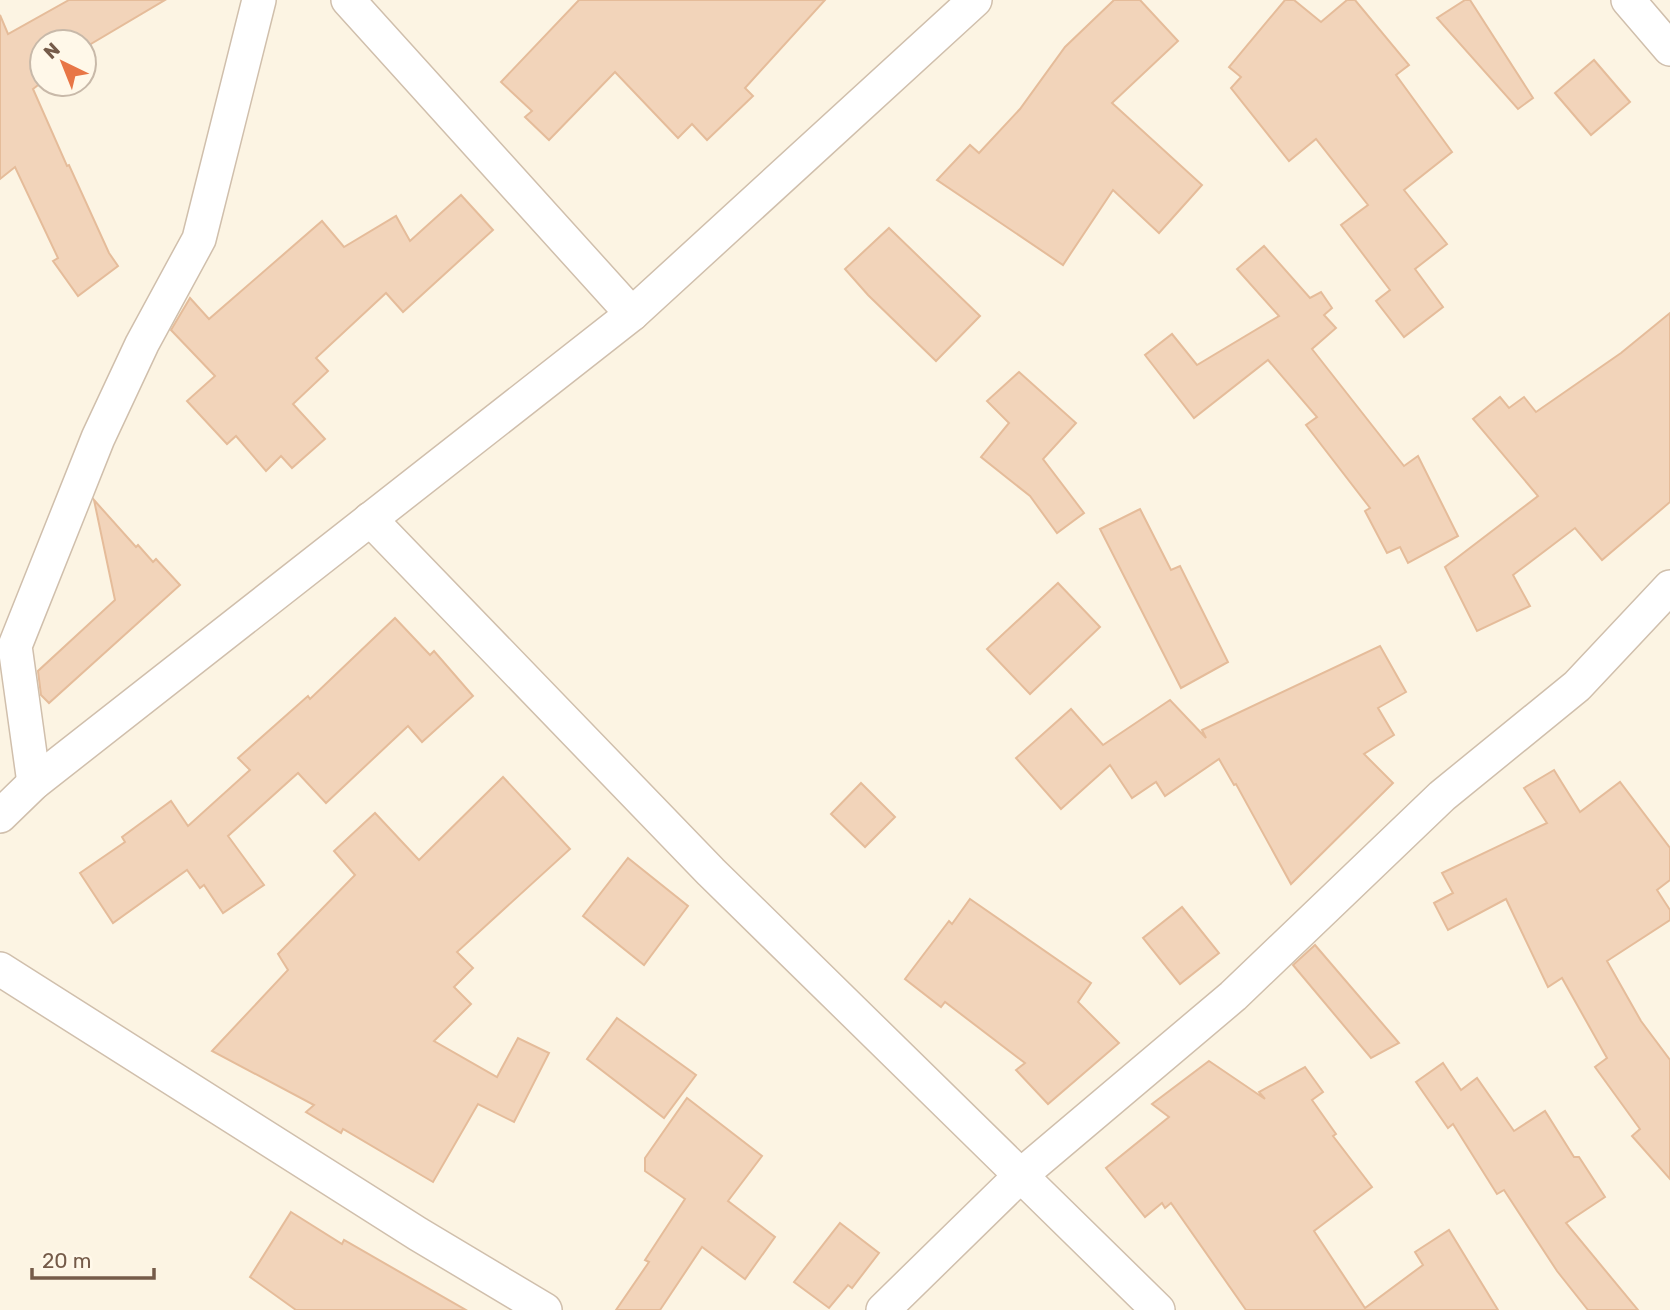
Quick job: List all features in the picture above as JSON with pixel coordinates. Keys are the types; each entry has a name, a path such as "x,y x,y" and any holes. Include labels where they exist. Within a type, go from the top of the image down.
{"street":[{"path":"34,783 15,646 98,438 142,344 200,239 259,0"},
{"path":"348,0 632,314"},
{"path":"0,816 34,783 632,314 975,0"},
{"path":"1628,0 1670,49"},
{"path":"370,519 711,872 1158,1310"},
{"path":"883,1310 1020,1176 1233,996 1443,796 1577,686 1670,587"},
{"path":"0,969 418,1234 545,1310"}],"building":[{"path":"69,0 165,0 98,40 98,28 28,28 28,98 37,98 67,166 69,165 109,253 118,266 78,296 53,261 58,258 15,167 0,179 0,15 8,34"},
{"path":"579,0 825,0 745,88 753,96 707,140 692,124 678,138 615,72 549,140 525,117 532,111 501,82"},
{"path":"1114,0 1140,0 1178,41 1112,103 1202,185 1159,233 1113,190 1063,265 937,180 970,145 979,153 1020,109 1065,47"},
{"path":"1285,0 1294,0 1321,22 1347,0 1355,0 1409,65 1396,75 1452,152 1404,190 1447,244 1415,269 1443,307 1404,337 1376,301 1390,290 1341,225 1368,205 1316,139 1289,161 1231,88 1241,77 1229,67"},
{"path":"1465,0 1470,0 1533,98 1518,109 1437,18"},
{"path":"1594,60 1630,102 1591,135 1555,93"},
{"path":"461,195 493,230 403,312 386,293 316,358 328,371 293,404 325,439 292,468 281,456 266,471 236,436 227,444 187,401 215,376 171,330 190,298 209,319 322,221 344,247 396,216 410,241"},
{"path":"889,228 980,316 936,361 845,269"},
{"path":"1264,246 1310,298 1321,292 1332,308 1324,315 1336,328 1312,349 1404,466 1418,456 1458,536 1408,563 1400,547 1387,553 1365,511 1370,508 1306,425 1317,417 1268,360 1194,418 1145,355 1172,334 1197,365 1279,316 1237,269"},
{"path":"1670,313 1670,502 1602,560 1575,528 1513,575 1530,606 1477,631 1445,567 1538,496 1473,419 1500,397 1509,408 1524,397 1536,412 1621,353"},
{"path":"1019,372 1076,423 1043,459 1084,513 1057,533 1030,496 981,457 1009,423 987,401"},
{"path":"94,500 136,547 138,545 153,562 156,559 180,585 49,703 41,695 38,671 115,600"},
{"path":"1140,509 1171,570 1180,566 1228,662 1181,688 1100,529"},
{"path":"1058,583 1100,627 1030,694 987,649"},
{"path":"395,618 430,655 434,651 473,696 422,742 408,726 326,803 298,773 228,836 264,885 223,913 204,885 200,888 187,870 113,923 80,873 125,842 122,837 171,801 188,826 250,770 238,758 308,696 310,699"},
{"path":"1380,646 1406,692 1378,708 1394,735 1364,754 1393,783 1291,884 1236,784 1234,785 1219,759 1165,796 1156,782 1132,798 1110,765 1061,809 1016,758 1071,709 1103,745 1170,700 1206,738 1202,730"},
{"path":"1554,770 1580,812 1620,782 1670,848 1670,880 1657,890 1670,910 1670,920 1607,961 1641,1021 1670,1060 1670,1179 1632,1136 1640,1129 1595,1067 1607,1058 1562,978 1548,987 1506,899 1448,930 1434,903 1453,893 1442,873 1547,823 1524,788"},
{"path":"503,777 570,849 457,952 473,968 454,987 471,1004 434,1041 497,1077 518,1038 549,1053 514,1122 478,1104 433,1182 343,1129 341,1133 306,1112 314,1105 212,1051 288,970 278,954 355,875 334,851 375,813 419,860"},
{"path":"861,783 895,817 865,847 831,814"},
{"path":"628,858 688,906 644,965 583,916"},
{"path":"970,899 1091,983 1078,1002 1119,1043 1048,1104 1016,1070 1025,1063 945,1002 941,1007 905,979 949,921 952,924"},
{"path":"1182,907 1219,953 1180,984 1143,938"},
{"path":"1315,945 1399,1043 1371,1058 1293,965"},
{"path":"617,1018 696,1075 664,1118 587,1059"},
{"path":"1209,1061 1265,1099 1259,1092 1305,1067 1323,1092 1312,1100 1336,1134 1333,1136 1372,1187 1314,1231 1365,1308 1423,1265 1415,1252 1449,1230 1498,1310 1246,1310 1171,1203 1165,1208 1162,1203 1145,1217 1106,1168 1169,1117 1152,1104"},
{"path":"1443,1063 1461,1090 1477,1078 1514,1131 1545,1111 1574,1157 1579,1157 1605,1197 1566,1223 1638,1310 1588,1310 1557,1271 1504,1190 1497,1194 1453,1124 1448,1128 1416,1082"},
{"path":"687,1098 762,1156 728,1201 775,1237 745,1279 702,1247 660,1310 616,1310 649,1262 645,1260 685,1199 645,1171 645,1158"},
{"path":"291,1212 342,1244 344,1240 466,1310 296,1310 250,1277"},
{"path":"840,1223 879,1253 852,1288 848,1285 829,1308 794,1282"}]}
